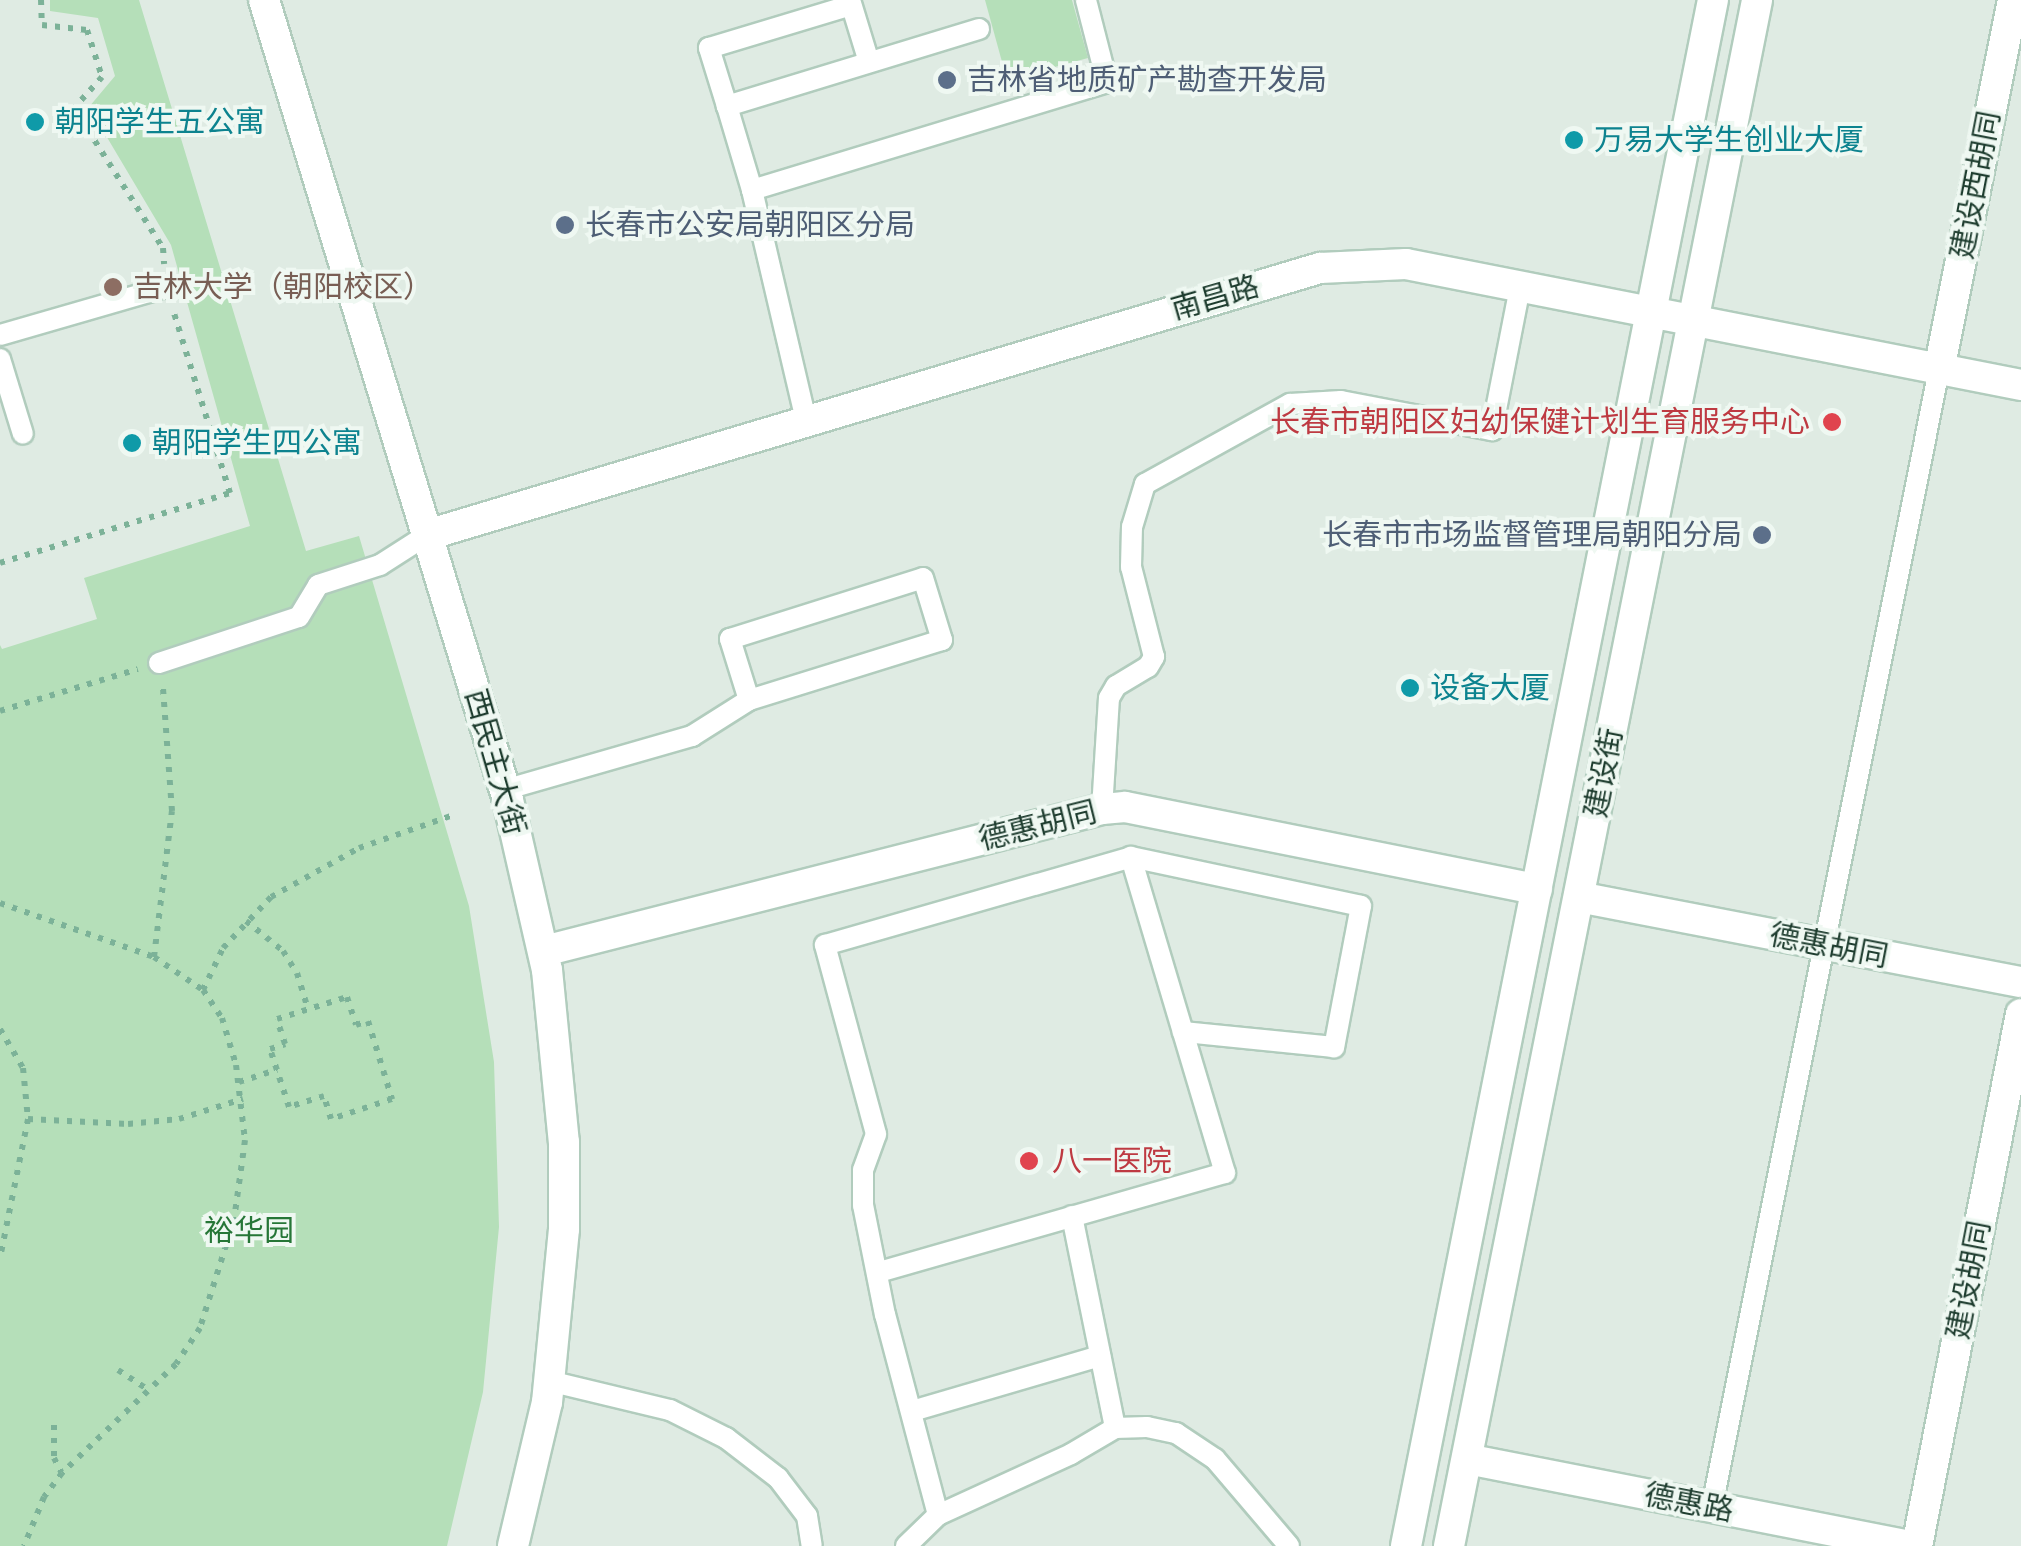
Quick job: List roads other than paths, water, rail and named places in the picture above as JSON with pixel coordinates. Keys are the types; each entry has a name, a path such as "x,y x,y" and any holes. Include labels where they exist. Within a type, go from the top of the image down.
{"main road":[{"name":"西民主大街","path":"264,0 504,790 544,952 564,1142 564,1229 549,1381 514,1546"},
{"name":"建设街","path":"1406,1546 1713,0"},
{"name":"建设街","path":"1449,1546 1757,0"},
{"name":"建设西胡同","path":"1940,370 2013,0"},
{"name":"南昌路","path":"427,535 1320,268 1406,264 2021,386"},
{"name":"德惠胡同","path":"544,952 1102,809 1141,810 1537,890"},
{"name":"德惠胡同","path":"1579,898 2021,982"},
{"name":"建设胡同","path":"1914,1546 2021,1014"},
{"name":"德惠路","path":"1467,1460 1712,1507 1784,1534 1914,1546"}],"lane":[{"path":"752,190 1108,82 1086,0"},
{"path":"806,420 752,190 709,48 851,3 869,62"},
{"path":"726,106 978,29"},
{"path":"0,334 166,287"},
{"path":"1102,809 1109,698 1116,686 1148,667 1154,657 1131,567 1132,527 1145,484 1290,404 1341,401 1492,430 1520,287"},
{"path":"0,359 23,434"},
{"path":"1712,1507 1940,370"},
{"path":"159,663 299,616 318,585 380,565 427,535"},
{"path":"504,790 692,736 749,700 942,640 923,578 730,638 749,700"},
{"path":"880,1272 1225,1173 1131,858"},
{"path":"938,1516 885,1314 880,1272 864,1205 863,1170 876,1134 824,945 1131,858 1361,906 1334,1047 1182,1032"},
{"path":"1072,1216 1114,1428"},
{"path":"912,1411 1100,1356"},
{"path":"549,1381 670,1410 726,1438 778,1478 807,1516 812,1546"},
{"path":"906,1546 938,1516 1071,1454 1114,1428 1147,1427 1176,1433 1215,1458 1289,1546"}],"place":[{"name":"吉林省地质矿产勘查开发局","path":"947,80"},
{"name":"朝阳学生五公寓","path":"35,122"},
{"name":"万易大学生创业大厦","path":"1574,140"},
{"name":"长春市公安局朝阳区分局","path":"565,225"},
{"name":"吉林大学（朝阳校区）","path":"113,287"},
{"name":"长春市朝阳区妇幼保健计划生育服务中心","path":"1832,422"},
{"name":"朝阳学生四公寓","path":"132,443"},
{"name":"长春市市场监督管理局朝阳分局","path":"1762,535"},
{"name":"设备大厦","path":"1410,688"},
{"name":"八一医院","path":"1029,1161"}],"park label":[{"name":"裕华园","path":"249,1231"}]}
